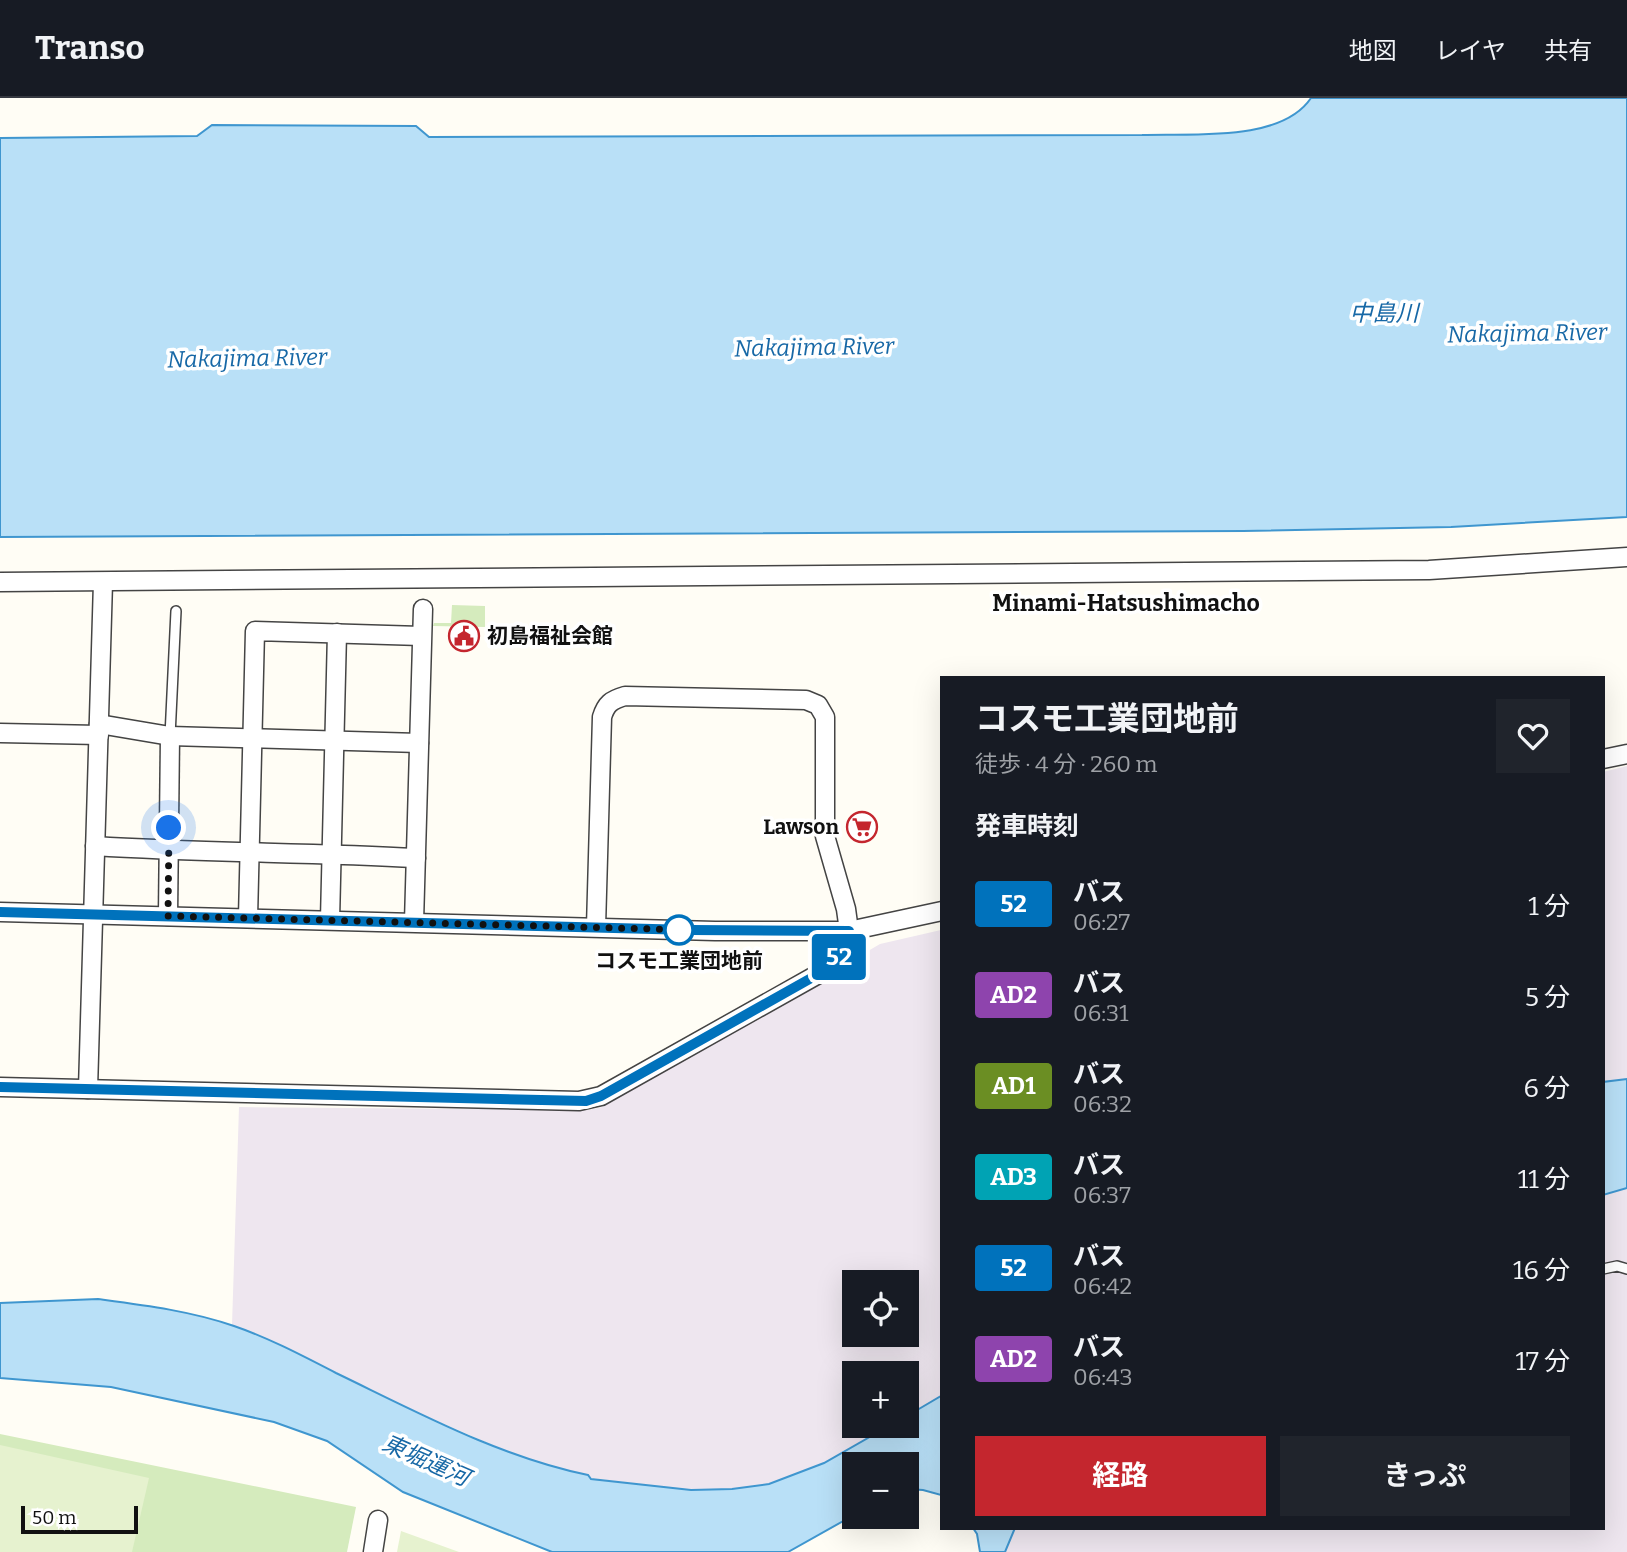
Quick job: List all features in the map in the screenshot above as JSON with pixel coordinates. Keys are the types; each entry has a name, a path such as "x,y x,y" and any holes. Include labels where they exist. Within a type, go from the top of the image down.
{"street":[{"path":"0,582 1429,570 1627,557"},
{"path":"89,1089 103,582"},
{"path":"414,922 423,609"},
{"path":"248,918 255,631 421,636"},
{"path":"330,920 337,633"},
{"path":"0,1087 586,1101 601,1096 822,972 845,952 849,931 846,909 825,836 825,717 818,705 806,700 639,696 613,699 605,707 602,717 596,927"},
{"path":"0,733 99,730 252,740 419,743"},
{"path":"168,916 170,736"},
{"path":"1605,759 1627,754"},
{"path":"95,846 169,851 331,853 416,858"},
{"path":"0,912 849,931 940,911"},
{"path":"373,1552 378,1520"}],"lane":[{"path":"170,736 176,611"},
{"path":"1605,1269 1616,1266 1627,1269"}],"shaded area":[{"path":"1627,766 1627,1079 1605,1082 1605,772"},
{"path":"940,930 940,1397 919,1409 919,1361 842,1361 842,1438 868,1438 824,1463 769,1484 732,1489 691,1490 590,1478 588,1475 533,1461 412,1410 272,1341 232,1325 239,1107 588,1110 602,1107 880,944"},
{"path":"1627,1188 1627,1552 1005,1552 1014,1530 1605,1530 1605,1194"}],"green space":[{"path":"452,605 485,606 485,627 433,626 434,623 451,623"},
{"path":"0,1434 356,1507 347,1552 0,1552"},
{"path":"0,1445 149,1478 132,1552 0,1552"},
{"path":"401,1531 459,1552 397,1552"}],"water":[{"name":"中島川","path":"1311,98 1627,98 1627,517 1451,527 1243,531 0,537 0,138 197,136 212,125 416,126 429,137 1209,134 1257,129 1279,122 1297,112"},
{"path":"1627,1079 1627,1188 1605,1194 1605,1082"},
{"name":"東堀運河","path":"98,1299 149,1306 184,1312 247,1331 459,1432 523,1457 588,1475 591,1479 691,1490 732,1489 769,1484 824,1463 842,1453 842,1522 788,1552 552,1552 403,1492 327,1441 274,1422 111,1387 0,1378 0,1303"},
{"path":"940,1397 940,1495 919,1490 919,1452 843,1452 868,1438 919,1438 919,1409"},
{"path":"974,1530 1014,1530 1005,1552 980,1552"}],"bus line":[{"name":"52","path":"0,912 691,930 849,931 845,952 822,972 601,1096 586,1101 0,1087"}],"place":[{"name":"初島福祉会館","path":"464,636"},
{"name":"Lawson","path":"862,827"},
{"name":"コスモ工業団地前","path":"679,930"}],"district":[{"name":"Minami-Hatsushimacho","path":"1126,603"}],"route":[{"path":"169,828 168,916 691,930 679,930"}],"water label":[{"name":"Nakajima River","path":"1527,333"},
{"name":"Nakajima River","path":"814,347"},
{"name":"Nakajima River","path":"247,358"}]}
